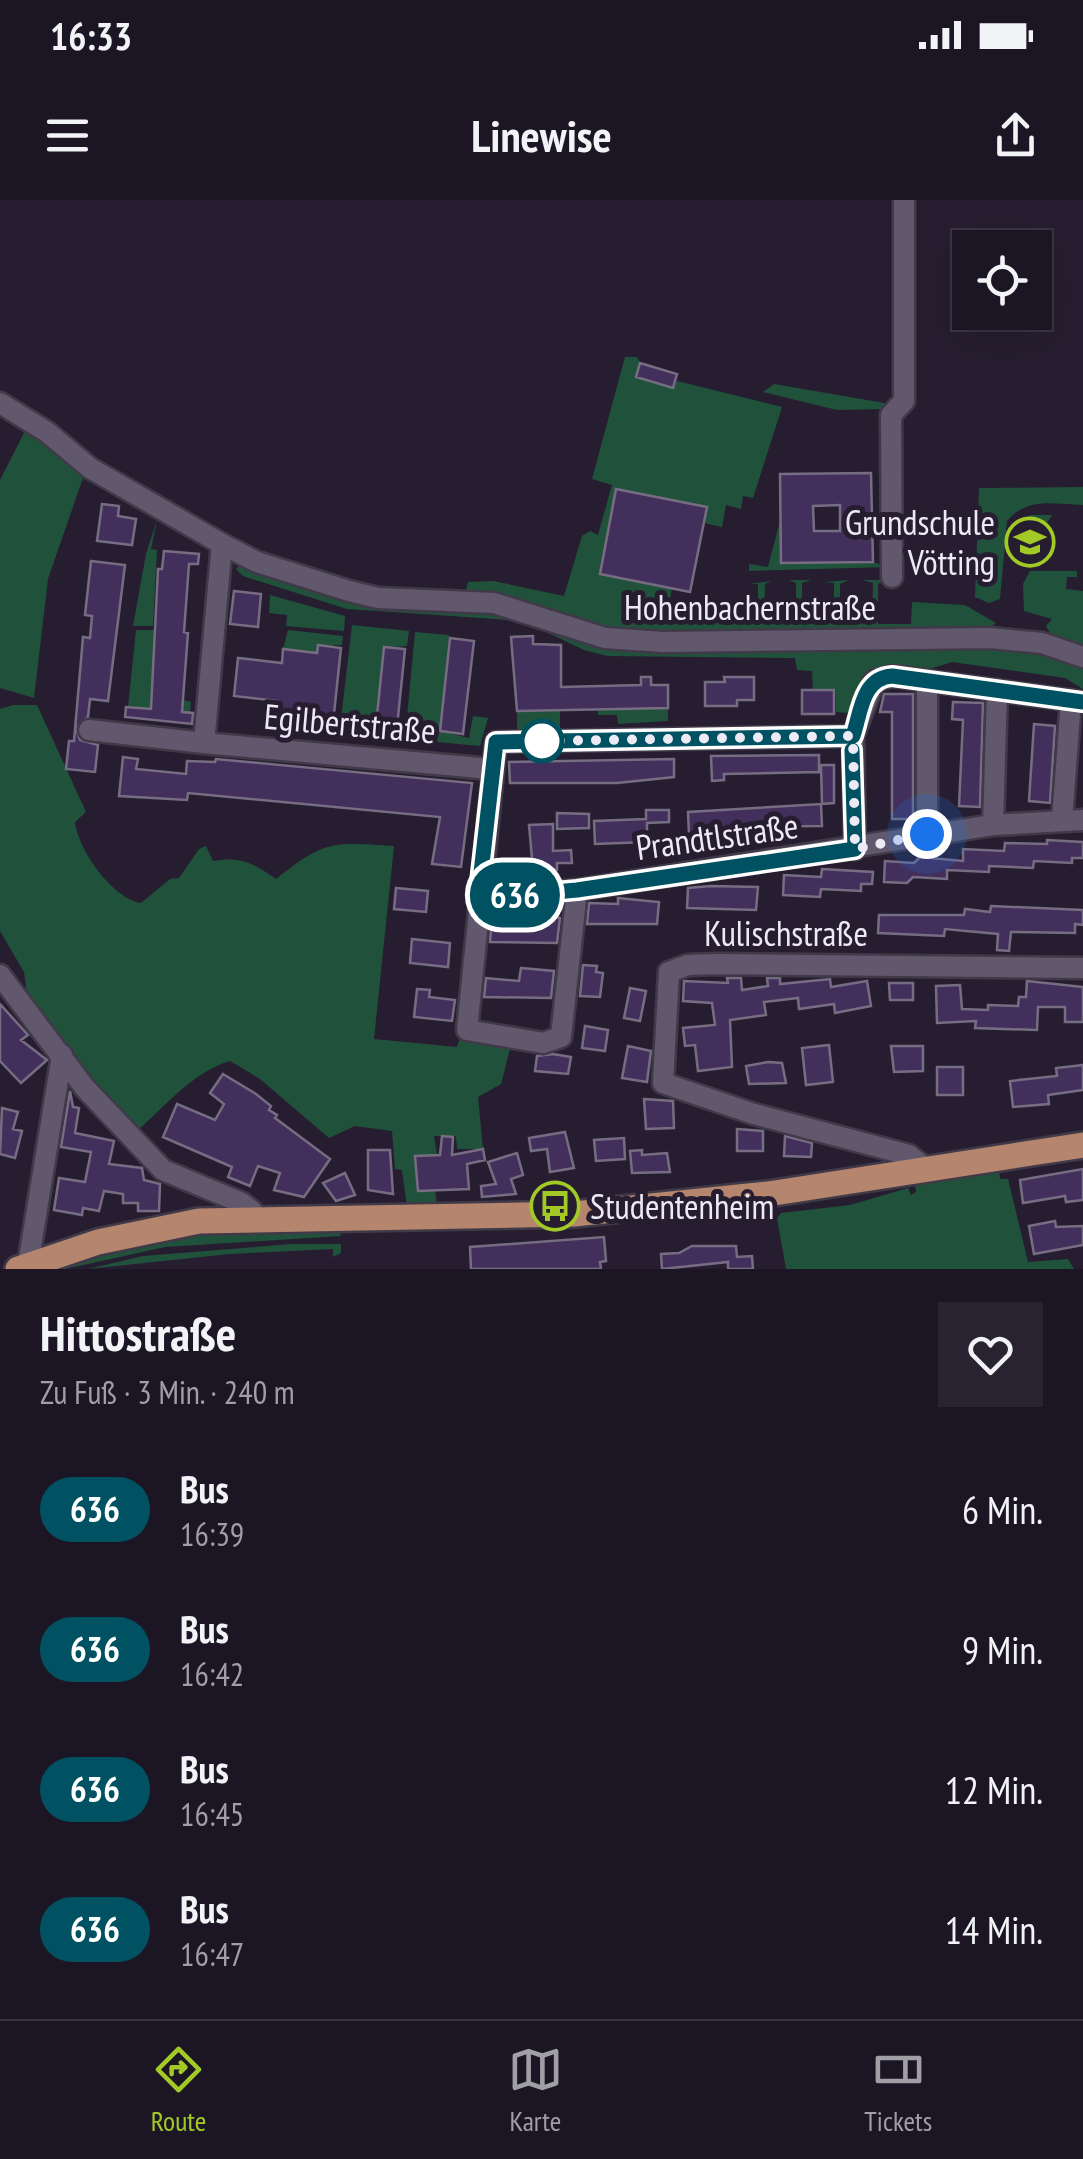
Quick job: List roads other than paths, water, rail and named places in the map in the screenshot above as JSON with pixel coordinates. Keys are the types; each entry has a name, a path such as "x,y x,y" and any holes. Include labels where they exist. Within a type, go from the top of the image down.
{"main road":[{"path":"23,1267 151,1229 252,1220 574,1214 768,1194 1083,1145"}],"street":[{"path":"892,577 891,415 904,401 904,200"},
{"name":"Hohenbachernstraße","path":"0,403 47,432 90,468 222,544 257,562 378,598 494,603 605,638 663,642 990,638 1042,643 1083,657"},
{"path":"204,743 222,544"},
{"path":"855,849 853,736 874,681 892,676 1077,701 1073,820"},
{"path":"926,681 927,834"},
{"path":"993,825 997,690"},
{"name":"Egilbertstraße","path":"89,730 491,768"},
{"path":"577,890 564,1030 550,1043 467,1030 496,742 853,736"},
{"name":"Prandtlstraße","path":"478,899 577,890 993,825 1073,820"},
{"name":"Kulischstraße","path":"928,1170 909,1156 842,1134 754,1114 663,1083 669,972 688,965 717,964 1083,968"},
{"path":"0,974 116,1123 163,1170 242,1203 252,1211 252,1220"},
{"path":"23,1267 62,1055"}],"place":[{"name":"Grundschule Vötting","path":"1030,542"},
{"name":"Studentenheim","path":"555,1206"}]}
